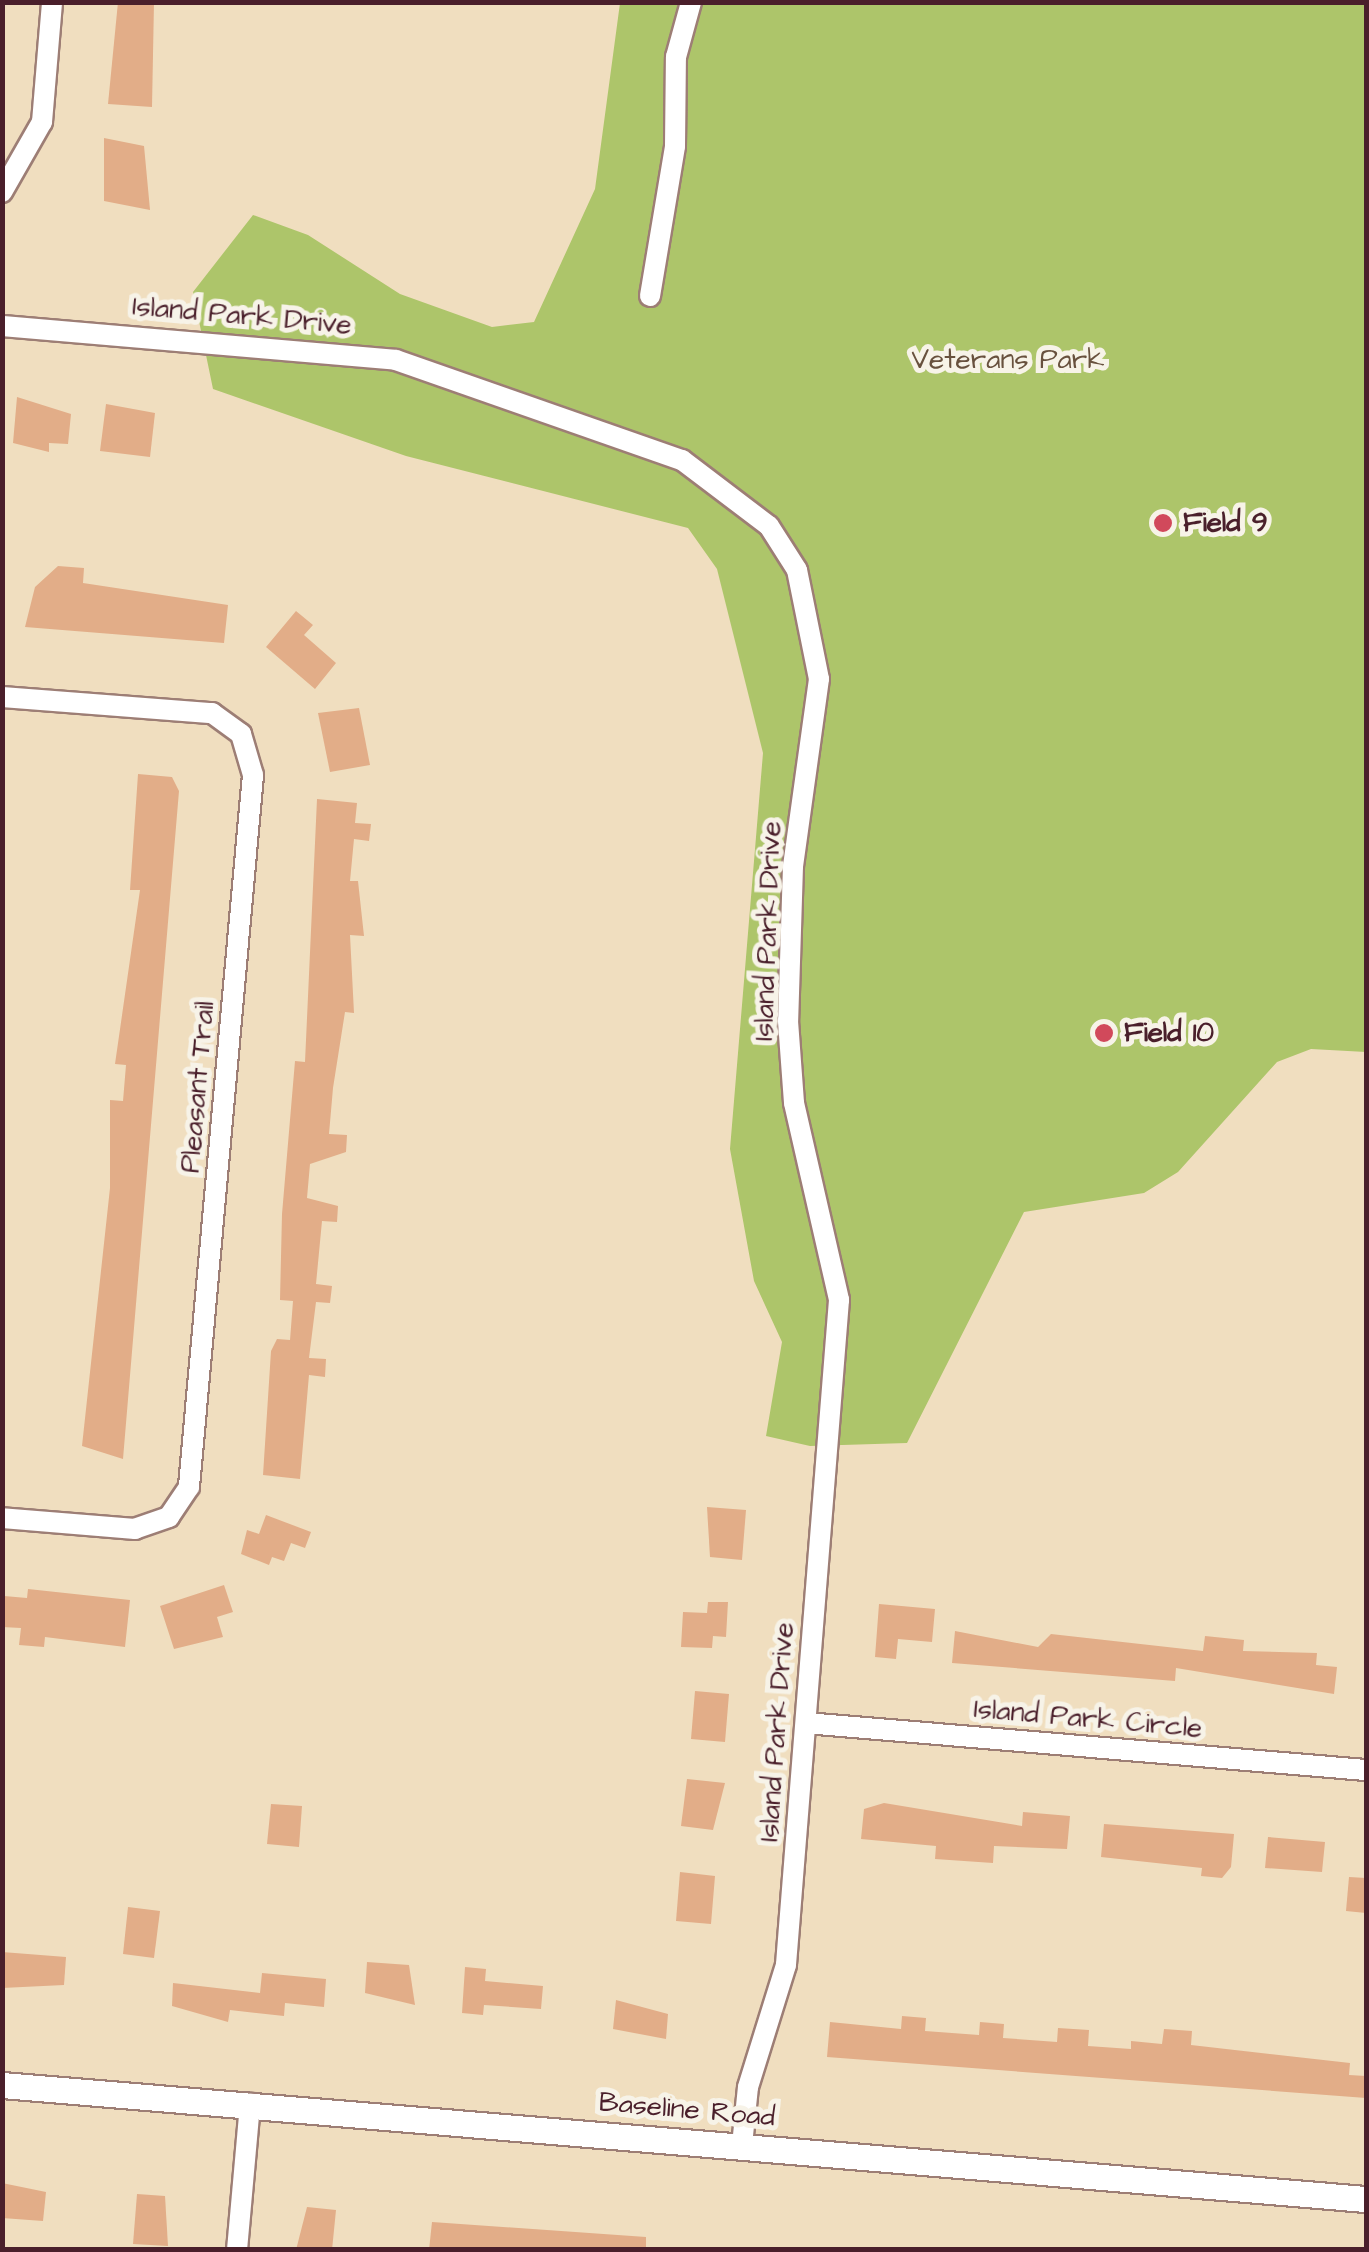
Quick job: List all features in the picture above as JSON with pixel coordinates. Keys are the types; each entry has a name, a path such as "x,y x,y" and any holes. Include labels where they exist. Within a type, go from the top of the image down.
{"street":[{"path":"2,192 42,122 52,2"},
{"path":"650,296 675,146 676,58 691,2"},
{"name":"Island Park Drive","path":"2,326 396,360 682,460 769,526 797,570 819,679 793,866 788,1022 794,1103 839,1300 786,1965 748,2087 742,2145"},
{"name":"Pleasant Trail","path":"2,696 212,713 241,734 253,776 189,1488 168,1517 135,1529 2,1518"},
{"name":"Island Park Circle","path":"806,1723 1366,1770"},
{"name":"Baseline Road","path":"2,2085 1366,2199"},
{"path":"237,2250 250,2104"}],"green space":[{"name":"Veterans Park","path":"620,3 1366,3 1366,1052 1311,1049 1277,1062 1178,1172 1144,1193 1024,1212 907,1443 810,1446 766,1436 782,1342 754,1281 730,1149 763,753 717,569 688,528 406,456 213,389 193,292 253,215 308,235 400,294 492,327 534,322 595,189"}],"building":[{"path":"118,2 154,2 152,107 108,104"},
{"path":"104,138 144,146 150,210 104,201"},
{"path":"17,397 71,414 68,444 49,443 49,452 13,443"},
{"path":"106,404 155,413 150,457 100,451"},
{"path":"58,566 84,568 83,583 228,605 224,643 25,627 35,587"},
{"path":"296,611 313,625 304,635 336,663 315,689 266,647"},
{"path":"359,708 370,765 330,772 318,713"},
{"path":"138,774 172,777 179,791 123,1459 82,1446 110,1188 110,1100 123,1101 126,1065 115,1064 140,890 130,890"},
{"path":"317,799 357,803 355,823 371,824 369,841 354,839 350,881 358,881 364,936 350,935 354,1013 345,1012 329,1134 347,1135 346,1152 310,1164 307,1198 338,1206 337,1222 322,1221 316,1284 332,1286 330,1303 316,1302 309,1358 326,1359 325,1377 309,1375 300,1479 263,1475 271,1351 277,1339 290,1340 293,1301 280,1300 282,1214 295,1061 305,1062"},
{"path":"707,1507 746,1510 742,1560 710,1557"},
{"path":"266,1515 311,1532 305,1548 291,1543 284,1561 272,1557 269,1565 241,1554 247,1530 259,1534"},
{"path":"224,1585 233,1612 217,1617 223,1637 174,1649 160,1606"},
{"path":"28,1589 130,1600 125,1647 45,1637 44,1647 19,1645 21,1628 2,1627 4,1596 27,1598"},
{"path":"708,1602 728,1602 726,1637 713,1636 712,1648 681,1647 683,1612 707,1613"},
{"path":"879,1604 935,1609 932,1642 898,1639 896,1659 875,1657"},
{"path":"955,1631 1038,1647 1051,1634 1203,1651 1205,1636 1244,1640 1243,1651 1317,1653 1316,1665 1337,1667 1334,1694 1176,1668 1175,1681 952,1663"},
{"path":"695,1691 729,1694 725,1742 691,1739"},
{"path":"687,1779 725,1783 713,1830 681,1826"},
{"path":"884,1803 1022,1826 1023,1812 1070,1816 1067,1849 994,1846 993,1863 935,1859 936,1846 861,1839 864,1809"},
{"path":"271,1804 302,1806 299,1847 267,1844"},
{"path":"1104,1824 1234,1834 1231,1867 1222,1878 1201,1876 1202,1868 1101,1857"},
{"path":"1268,1837 1325,1842 1322,1872 1265,1868"},
{"path":"680,1872 715,1876 711,1924 676,1921"},
{"path":"1349,1877 1366,1878 1366,1913 1346,1911"},
{"path":"128,1907 160,1911 154,1958 123,1954"},
{"path":"2,1952 66,1957 64,1985 2,1988"},
{"path":"367,1962 409,1965 415,2005 365,1993"},
{"path":"465,1967 486,1969 485,1981 543,1986 541,2009 484,2005 483,2015 462,2013"},
{"path":"262,1973 326,1979 324,2007 285,2003 284,2016 230,2010 228,2022 172,2006 173,1983 260,1993"},
{"path":"616,2000 668,2014 666,2039 613,2029"},
{"path":"902,2016 926,2018 925,2031 979,2035 980,2022 1004,2024 1003,2038 1057,2042 1058,2028 1089,2030 1088,2046 1131,2049 1131,2041 1162,2044 1164,2029 1192,2031 1191,2045 1350,2063 1349,2075 1366,2076 1366,2098 827,2057 830,2022 901,2029"},
{"path":"2,2183 46,2192 43,2221 2,2218"},
{"path":"137,2194 165,2196 168,2246 133,2244"},
{"path":"307,2207 336,2210 332,2250 296,2250"},
{"path":"432,2222 646,2237 646,2250 429,2250"}],"place":[{"name":"Field 9","path":"1163,523"},
{"name":"Field 10","path":"1104,1033"}]}
